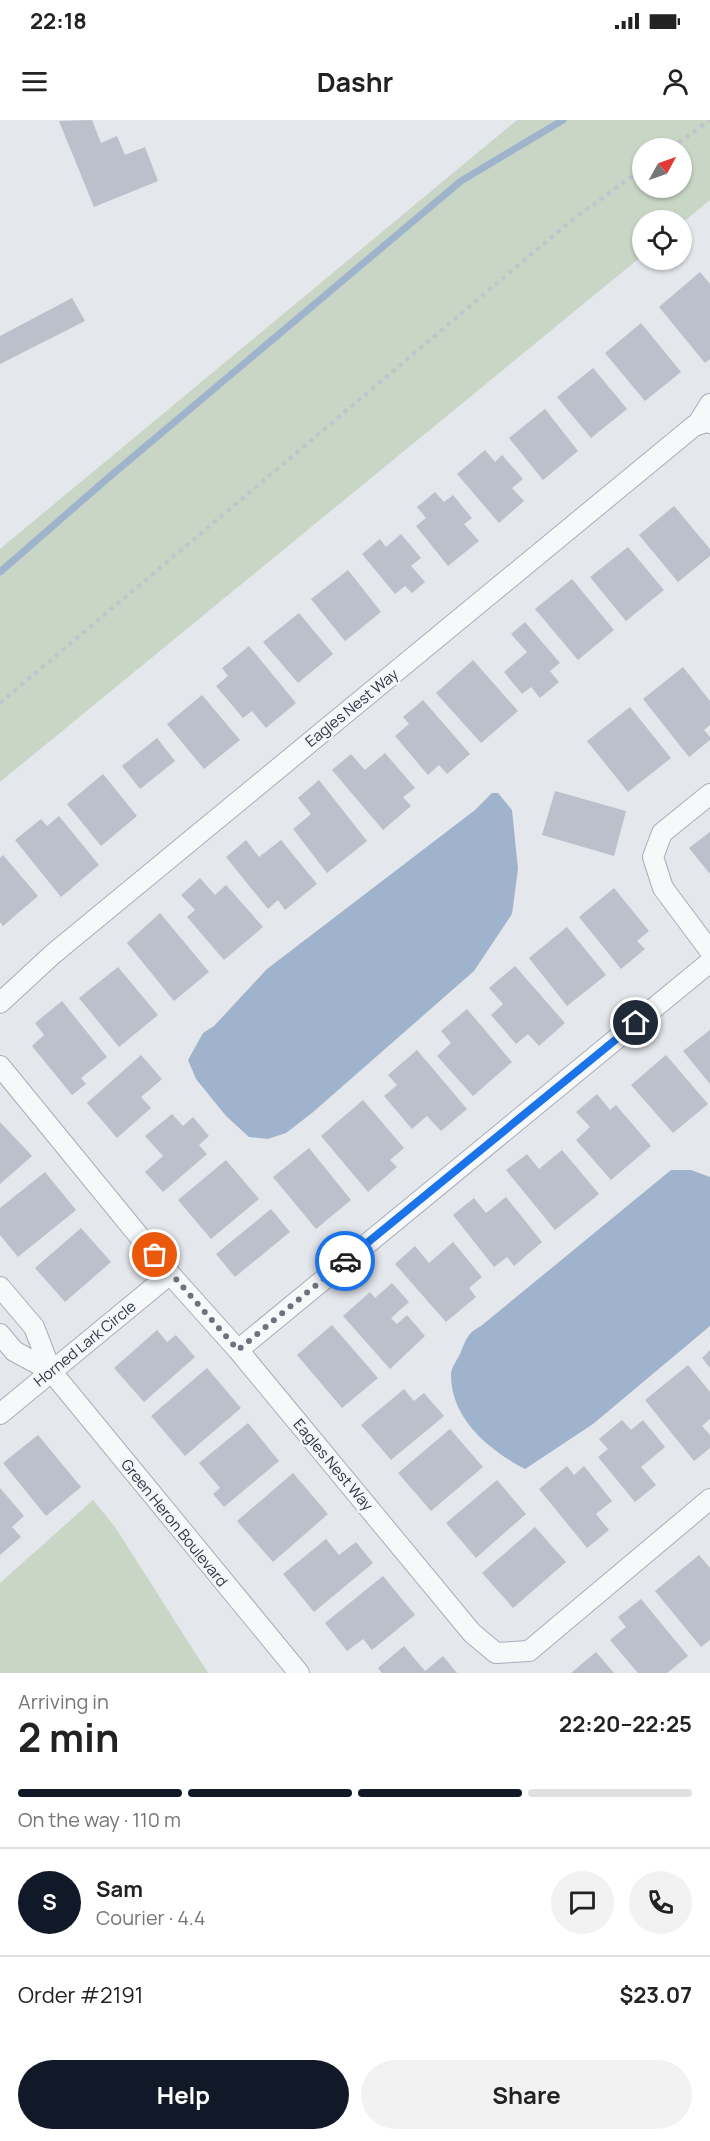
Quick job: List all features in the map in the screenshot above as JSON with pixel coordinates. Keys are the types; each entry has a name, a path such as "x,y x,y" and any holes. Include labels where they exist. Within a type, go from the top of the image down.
{"street":[{"name":"Eagles Nest Way","path":"0,1003 62,947 703,424 710,404"},
{"path":"710,794 662,833 653,857 663,888 710,951"},
{"path":"238,1350 710,962"},
{"name":"Eagles Nest Way","path":"0,1066 170,1274 238,1350 472,1633 496,1653 530,1651 710,1499"},
{"name":"Horned Lark Circle","path":"0,1414 170,1274"},
{"name":"Green Heron Boulevard","path":"0,1287 34,1327 51,1371 299,1673"},
{"name":"Green Heron Boulevard","path":"0,1334 15,1351 51,1371"}],"path":[{"path":"684,138 710,120"},
{"path":"0,703 572,220 632,176"}],"green space":[{"path":"517,120 710,120 710,200 692,215 692,210 632,210 632,264 0,782 0,549"},
{"path":"93,1500 115,1527 208,1673 0,1673 0,1583"}],"water":[{"path":"492,793 498,793 512,810 518,869 512,914 474,971 312,1113 286,1133 268,1139 249,1137 226,1116 196,1079 188,1060 203,1033 214,1026 267,969 475,810"},
{"path":"671,1170 691,1170 710,1177 710,1326 593,1424 525,1469 486,1443 465,1419 453,1391 451,1372 453,1367 473,1331"}],"building":[{"path":"92,120 101,143 117,136 125,155 145,147 158,181 94,207 59,121"},
{"path":"700,272 710,284 710,359 705,363 659,307"},
{"path":"72,298 85,321 0,364 0,336"},
{"path":"641,323 681,372 645,401 605,353"},
{"path":"593,368 627,409 591,438 557,397"},
{"path":"545,409 578,451 543,480 509,438"},
{"path":"485,450 495,462 502,455 523,479 512,488 524,501 499,523 457,474"},
{"path":"435,492 444,502 453,495 472,518 464,524 479,541 448,566 416,526 426,518 417,507"},
{"path":"674,506 710,549 710,556 678,582 639,535"},
{"path":"401,534 421,558 411,566 425,582 412,593 405,586 395,594 362,554 380,539 386,547"},
{"path":"628,547 664,590 626,621 590,577"},
{"path":"348,570 381,612 345,641 311,599"},
{"path":"572,579 614,630 578,660 535,609"},
{"path":"299,613 333,654 298,683 263,642"},
{"path":"525,622 560,663 550,671 559,682 540,698 531,687 522,694 504,672 527,652 511,634"},
{"path":"249,646 296,703 266,728 252,711 243,718 216,686 228,676 222,668"},
{"path":"473,660 518,711 481,743 436,693"},
{"path":"683,667 710,701 710,725 704,730 710,740 689,757 643,699"},
{"path":"202,695 240,740 204,769 167,724"},
{"path":"423,700 470,754 447,774 439,765 428,775 395,736 409,724 403,717"},
{"path":"630,707 671,758 628,792 587,741"},
{"path":"157,738 175,761 140,789 122,766"},
{"path":"385,753 415,788 403,797 411,806 383,830 332,770 351,754 365,770"},
{"path":"103,774 137,816 101,846 67,804"},
{"path":"319,780 367,841 327,873 293,829 311,814 298,798"},
{"path":"555,791 626,811 614,856 542,835"},
{"path":"59,816 99,865 61,897 15,840 41,819 47,826"},
{"path":"710,832 710,874 689,848"},
{"path":"246,840 259,857 281,840 317,884 285,910 278,900 268,909 226,857"},
{"path":"3,855 38,896 3,926 0,922 0,858"},
{"path":"200,878 215,895 226,885 263,927 224,960 187,917 195,910 181,895"},
{"path":"614,888 649,931 637,941 645,949 621,969 579,917"},
{"path":"160,913 209,972 174,1001 127,943"},
{"path":"567,927 606,975 567,1006 529,958"},
{"path":"515,966 565,1023 539,1046 528,1034 516,1044 491,1015 503,1004 489,988"},
{"path":"118,967 158,1015 119,1047 79,998"},
{"path":"62,1001 107,1057 81,1078 86,1084 72,1095 32,1046 44,1035 35,1023"},
{"path":"467,1009 512,1062 473,1096 437,1056 451,1043 441,1031"},
{"path":"710,1030 710,1084 683,1051"},
{"path":"417,1050 467,1109 441,1131 427,1116 412,1129 384,1096 397,1085 388,1075"},
{"path":"141,1055 162,1079 141,1097 151,1108 117,1138 87,1103"},
{"path":"666,1055 708,1104 673,1133 631,1085"},
{"path":"597,1094 610,1110 616,1105 651,1146 611,1180 576,1140 590,1127 576,1112"},
{"path":"363,1100 404,1148 390,1160 397,1167 368,1192 321,1136"},
{"path":"172,1114 183,1126 193,1117 209,1136 199,1145 207,1154 163,1192 145,1172 163,1156 145,1136"},
{"path":"0,1122 32,1156 0,1184"},
{"path":"309,1148 351,1200 316,1229 273,1177"},
{"path":"562,1150 599,1194 555,1230 506,1170 527,1154 539,1169"},
{"path":"226,1160 259,1199 211,1239 178,1200"},
{"path":"45,1172 76,1210 18,1257 0,1235 0,1208"},
{"path":"506,1197 542,1242 514,1266 507,1257 494,1267 453,1215 474,1198 486,1213"},
{"path":"271,1209 290,1232 235,1277 216,1254"},
{"path":"81,1228 111,1262 65,1302 35,1268"},
{"path":"453,1242 482,1277 469,1288 476,1297 446,1322 395,1264 415,1246 429,1263"},
{"path":"392,1283 409,1302 391,1318 397,1324 407,1315 425,1336 390,1369 343,1316 370,1292 375,1298"},
{"path":"332,1325 378,1378 342,1408 297,1355"},
{"path":"157,1330 167,1342 176,1335 195,1357 144,1402 114,1368"},
{"path":"710,1350 710,1368 702,1358"},
{"path":"688,1365 710,1392 710,1419 702,1426 710,1435 710,1448 694,1461 645,1400"},
{"path":"207,1368 241,1408 185,1456 151,1416"},
{"path":"404,1389 414,1401 424,1393 444,1416 391,1460 361,1425"},
{"path":"622,1420 631,1430 643,1420 665,1447 641,1467 656,1485 635,1502 598,1457 608,1449 599,1439"},
{"path":"248,1423 279,1461 224,1507 213,1494 220,1488 199,1463"},
{"path":"450,1429 483,1467 431,1511 398,1473"},
{"path":"38,1435 81,1487 46,1516 3,1463"},
{"path":"567,1466 574,1475 584,1466 612,1501 596,1514 609,1530 587,1548 539,1489"},
{"path":"293,1473 328,1514 273,1562 237,1521"},
{"path":"497,1480 526,1514 476,1558 446,1523"},
{"path":"0,1488 24,1516 12,1527 21,1537 0,1555"},
{"path":"535,1527 566,1562 513,1608 482,1573"},
{"path":"326,1539 339,1555 356,1542 373,1563 314,1612 283,1574"},
{"path":"699,1555 710,1568 710,1640 701,1647 655,1591"},
{"path":"383,1576 415,1615 372,1650 363,1639 347,1651 325,1623"},
{"path":"641,1599 688,1656 667,1673 638,1673 610,1640 626,1627 618,1617"},
{"path":"404,1646 425,1671 443,1656 457,1673 382,1673 378,1668"},
{"path":"596,1652 614,1673 571,1673"}],"waterway":[{"path":"0,572 108,478 461,181 563,120"}],"way so far":[{"path":"155,1255 238,1350 345,1261"}],"route":[{"path":"345,1261 636,1023"}]}
